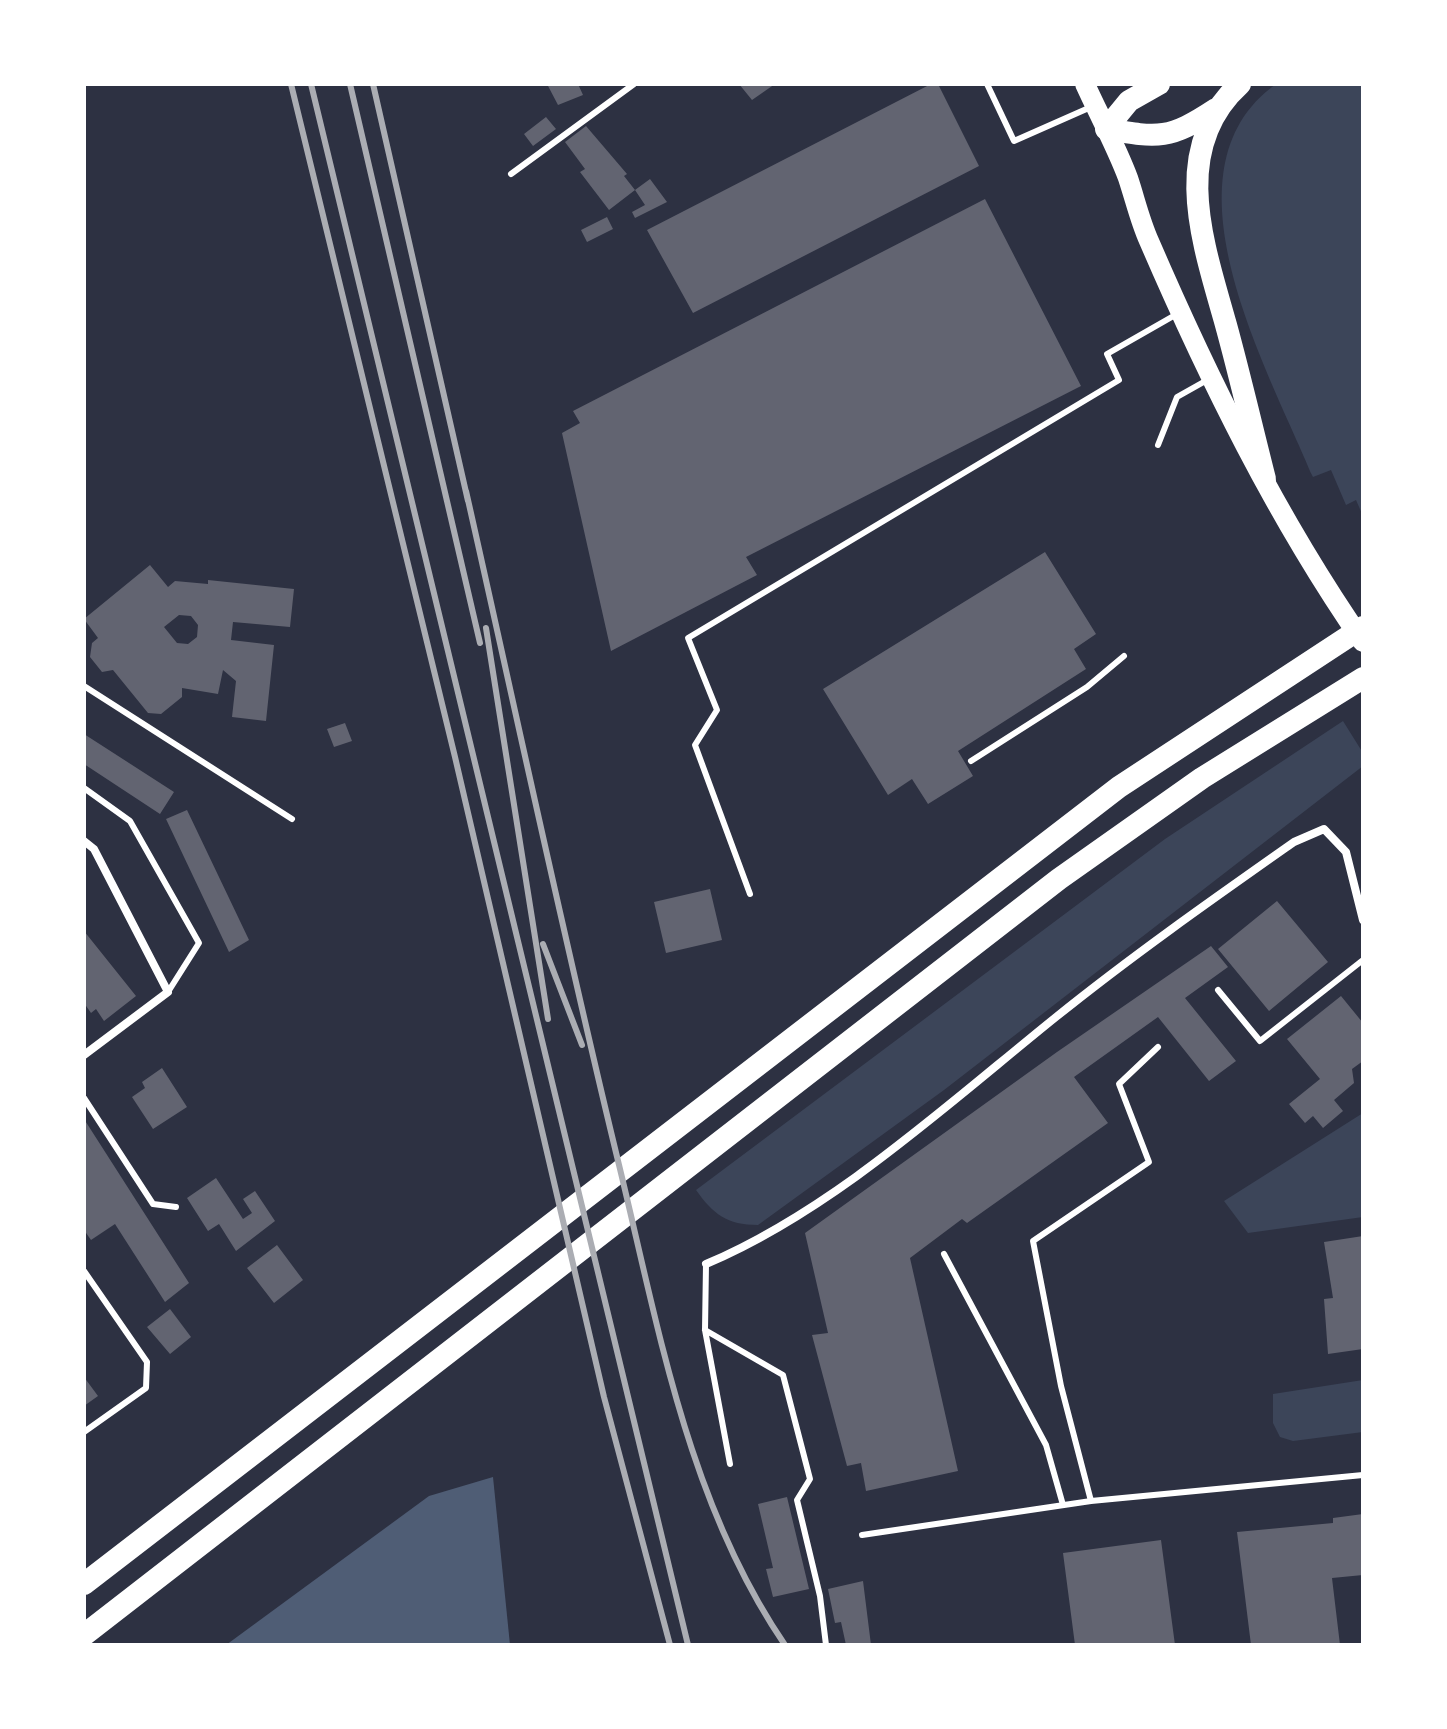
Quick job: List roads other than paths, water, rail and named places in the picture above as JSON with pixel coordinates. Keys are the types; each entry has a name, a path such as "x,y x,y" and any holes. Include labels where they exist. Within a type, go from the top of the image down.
{"highway":[{"path":"1159,84 1129,101 1106,129 1150,137 1171,134 1217,108 1240,84"},
{"path":"1217,108 1202,140 1197,202 1207,267 1225,323 1265,479"},
{"path":"84,1584 1119,787 1363,627"},
{"path":"84,1635 1059,879 1202,778 1357,682"}],"main road":[{"path":"1085,84 1180,313 1265,479 1336,603 1363,642"}],"street":[{"path":"706,1264 752,1245 895,1148 1130,957 1294,842 1324,829 1346,852 1363,920"},
{"path":"84,841 94,849 168,992 84,1055"}],"lane":[{"path":"511,174 634,84"},
{"path":"987,84 1014,141 1094,105"},
{"path":"750,894 695,745 717,710 688,638 1119,380 1107,354 1180,313"},
{"path":"1158,445 1177,397 1212,377"},
{"path":"971,761 1087,687 1124,656"},
{"path":"84,686 292,819"},
{"path":"84,788 130,821 199,943 168,992"},
{"path":"1218,990 1260,1041 1363,960"},
{"path":"1091,1501 1061,1386 1033,1241 1149,1162 1119,1084 1158,1047"},
{"path":"84,1098 153,1204 176,1207"},
{"path":"944,1254 1046,1445 1063,1505"},
{"path":"706,1264 705,1330 730,1464"},
{"path":"84,1271 147,1362 146,1388 84,1432"},
{"path":"705,1330 783,1375 810,1479 797,1500 820,1596 826,1645"},
{"path":"862,1535 1091,1501 1363,1475"}],"railway":[{"path":"291,84 455,757 604,1397 670,1645"},
{"path":"311,84 688,1645"},
{"path":"350,84 480,643"},
{"path":"373,84 468,501"},
{"path":"466,491 580,1000 681,1415 724,1534 752,1591 785,1645"},
{"path":"486,628 548,1019"},
{"path":"543,944 582,1045"}]}
